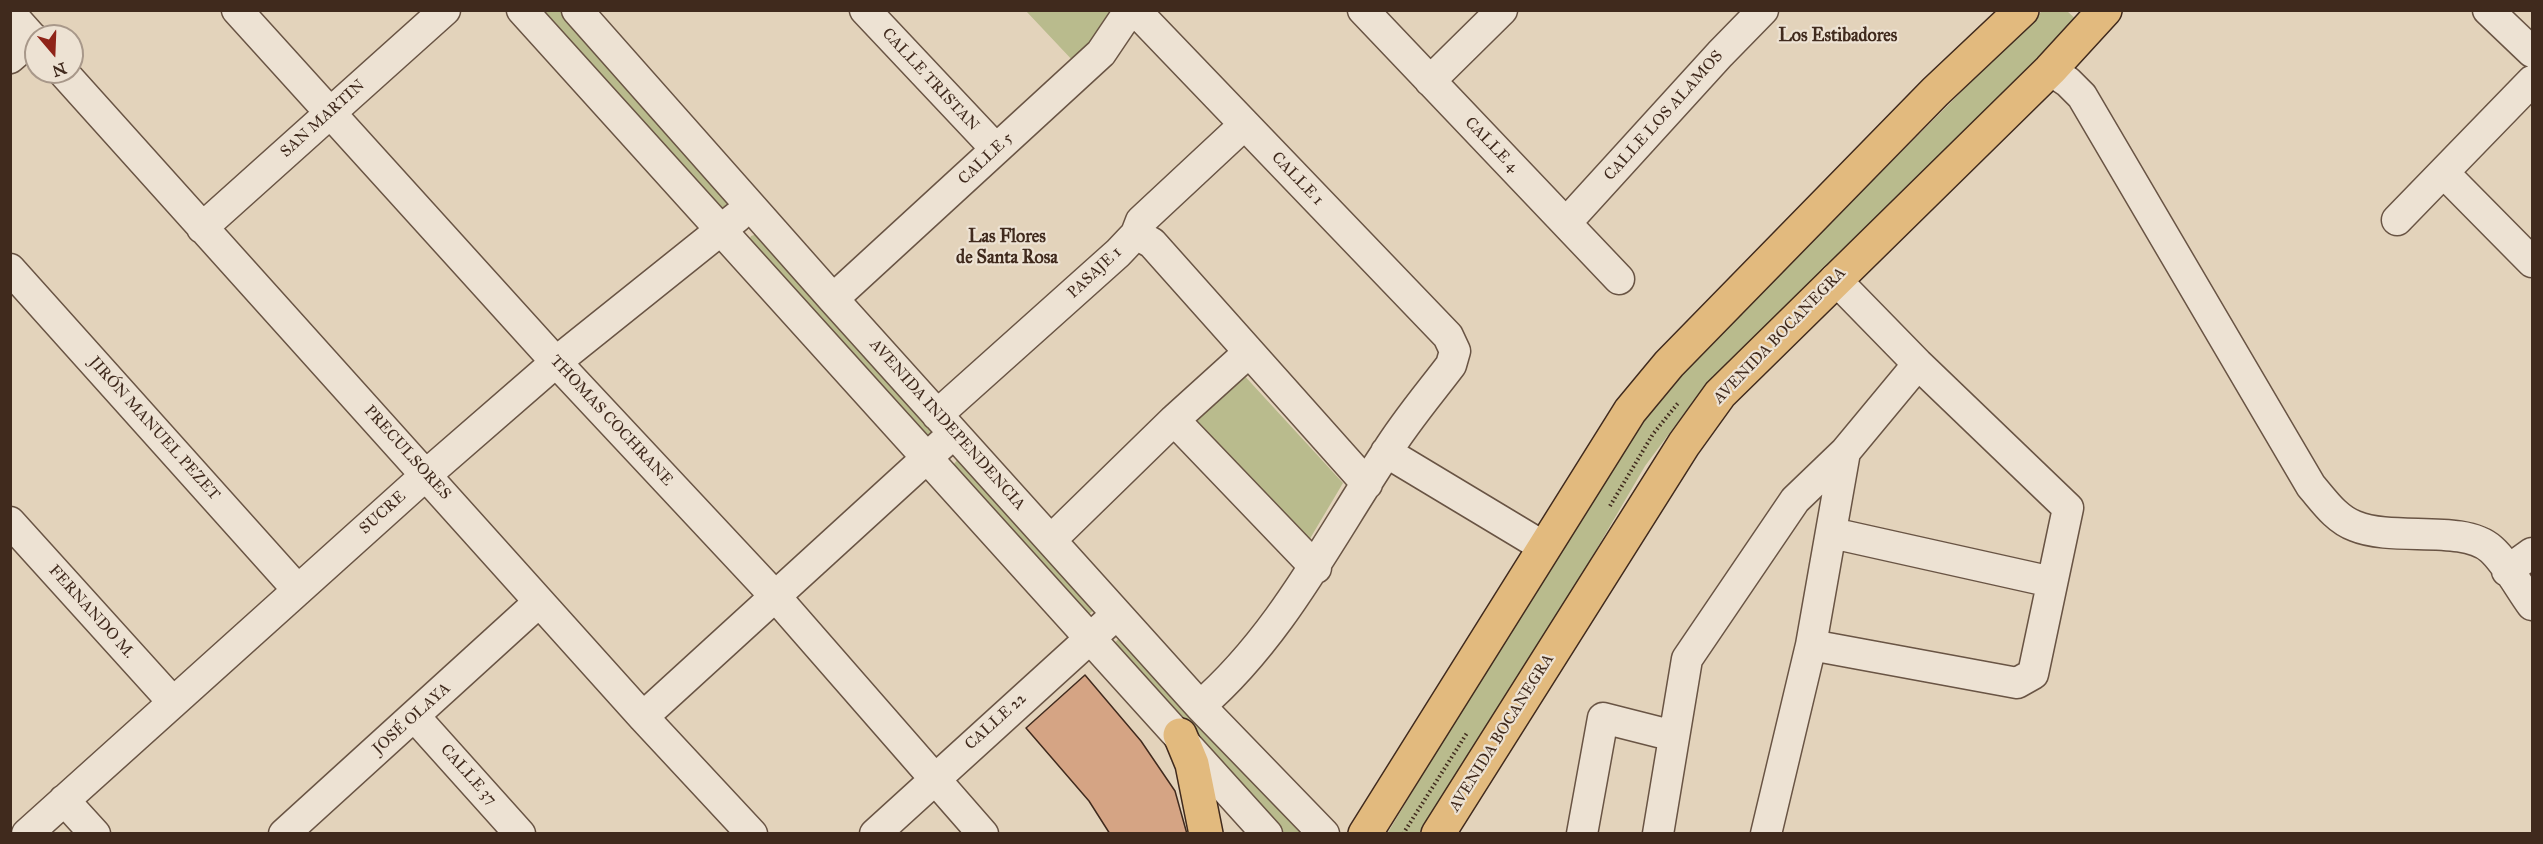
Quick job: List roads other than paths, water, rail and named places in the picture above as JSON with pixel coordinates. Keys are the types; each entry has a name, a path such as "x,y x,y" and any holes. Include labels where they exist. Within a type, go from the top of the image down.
{"main road":[{"path":"1365,834 1630,411 1669,364 1935,92 2022,10"},
{"name":"AVENIDA BOCANEGRA","path":"1438,834 1684,444 1720,394 2050,70 2102,12"},
{"path":"1180,735 1192,764 1206,834"}],"street":[{"name":"THOMAS COCHRANE","path":"237,10 556,363 775,597 983,834"},
{"name":"SAN MARTIN","path":"202,228 445,10"},
{"path":"522,10 1092,637 1267,834"},
{"name":"AVENIDA INDEPENDENCIA","path":"577,10 833,299 1118,612 1200,706 1324,834"},
{"name":"CALLE TRISTAN","path":"865,10 996,149"},
{"name":"CALLE 5","path":"833,299 1101,53 1130,10"},
{"name":"CALLE 1","path":"1135,10 1449,336 1455,351 1451,365 1386,452"},
{"name":"CALLE 4","path":"1363,10 1619,279"},
{"path":"1430,81 1502,10"},
{"name":"CALLE LOS ALAMOS","path":"1566,223 1763,10"},
{"path":"2488,10 2532,52"},
{"path":"10,14 24,29"},
{"path":"10,58 24,48"},
{"path":"2050,70 2068,82 2082,96 2311,486 2331,510 2354,526 2384,534 2474,539 2491,549 2532,605"},
{"path":"2397,220 2532,81"},
{"name":"PRECULSORES","path":"74,84 643,717 752,834"},
{"name":"PASAJE 1","path":"643,717 928,457 946,424 1118,253 1136,234 1141,221 1245,125"},
{"path":"2444,173 2532,262"},
{"name":"SUCRE","path":"27,834 172,701 426,475 556,363 723,230 750,205"},
{"path":"1136,234 1152,243 1367,484"},
{"name":"JIRÓN MANUEL PEZET","path":"10,269 297,590"},
{"path":"1811,645 2017,683 2033,674 2068,508 1918,364 1835,279"},
{"path":"1052,539 1174,420 1248,353"},
{"path":"1658,834 1687,659 1795,500 1845,452 1918,364"},
{"path":"1174,420 1316,568"},
{"path":"1200,706 1221,688 1246,660 1316,568 1386,452 1544,547"},
{"path":"1766,834 1811,645 1845,452"},
{"name":"FERNANDO M.","path":"10,522 172,701"},
{"path":"1832,533 2052,582"},
{"path":"2507,571 2532,553"},
{"name":"JOSÉ OLAYA","path":"284,834 416,717 539,602"},
{"name":"CALLE 22","path":"875,834 1118,612"},
{"name":"CALLE 37","path":"416,717 520,834"},
{"path":"1582,834 1603,718 1674,736"},
{"path":"64,800 95,834"}],"district":[{"name":"Los Estibadores","path":"1838,37"},
{"name":"Las Flores de Santa Rosa","path":"1007,248"}]}
